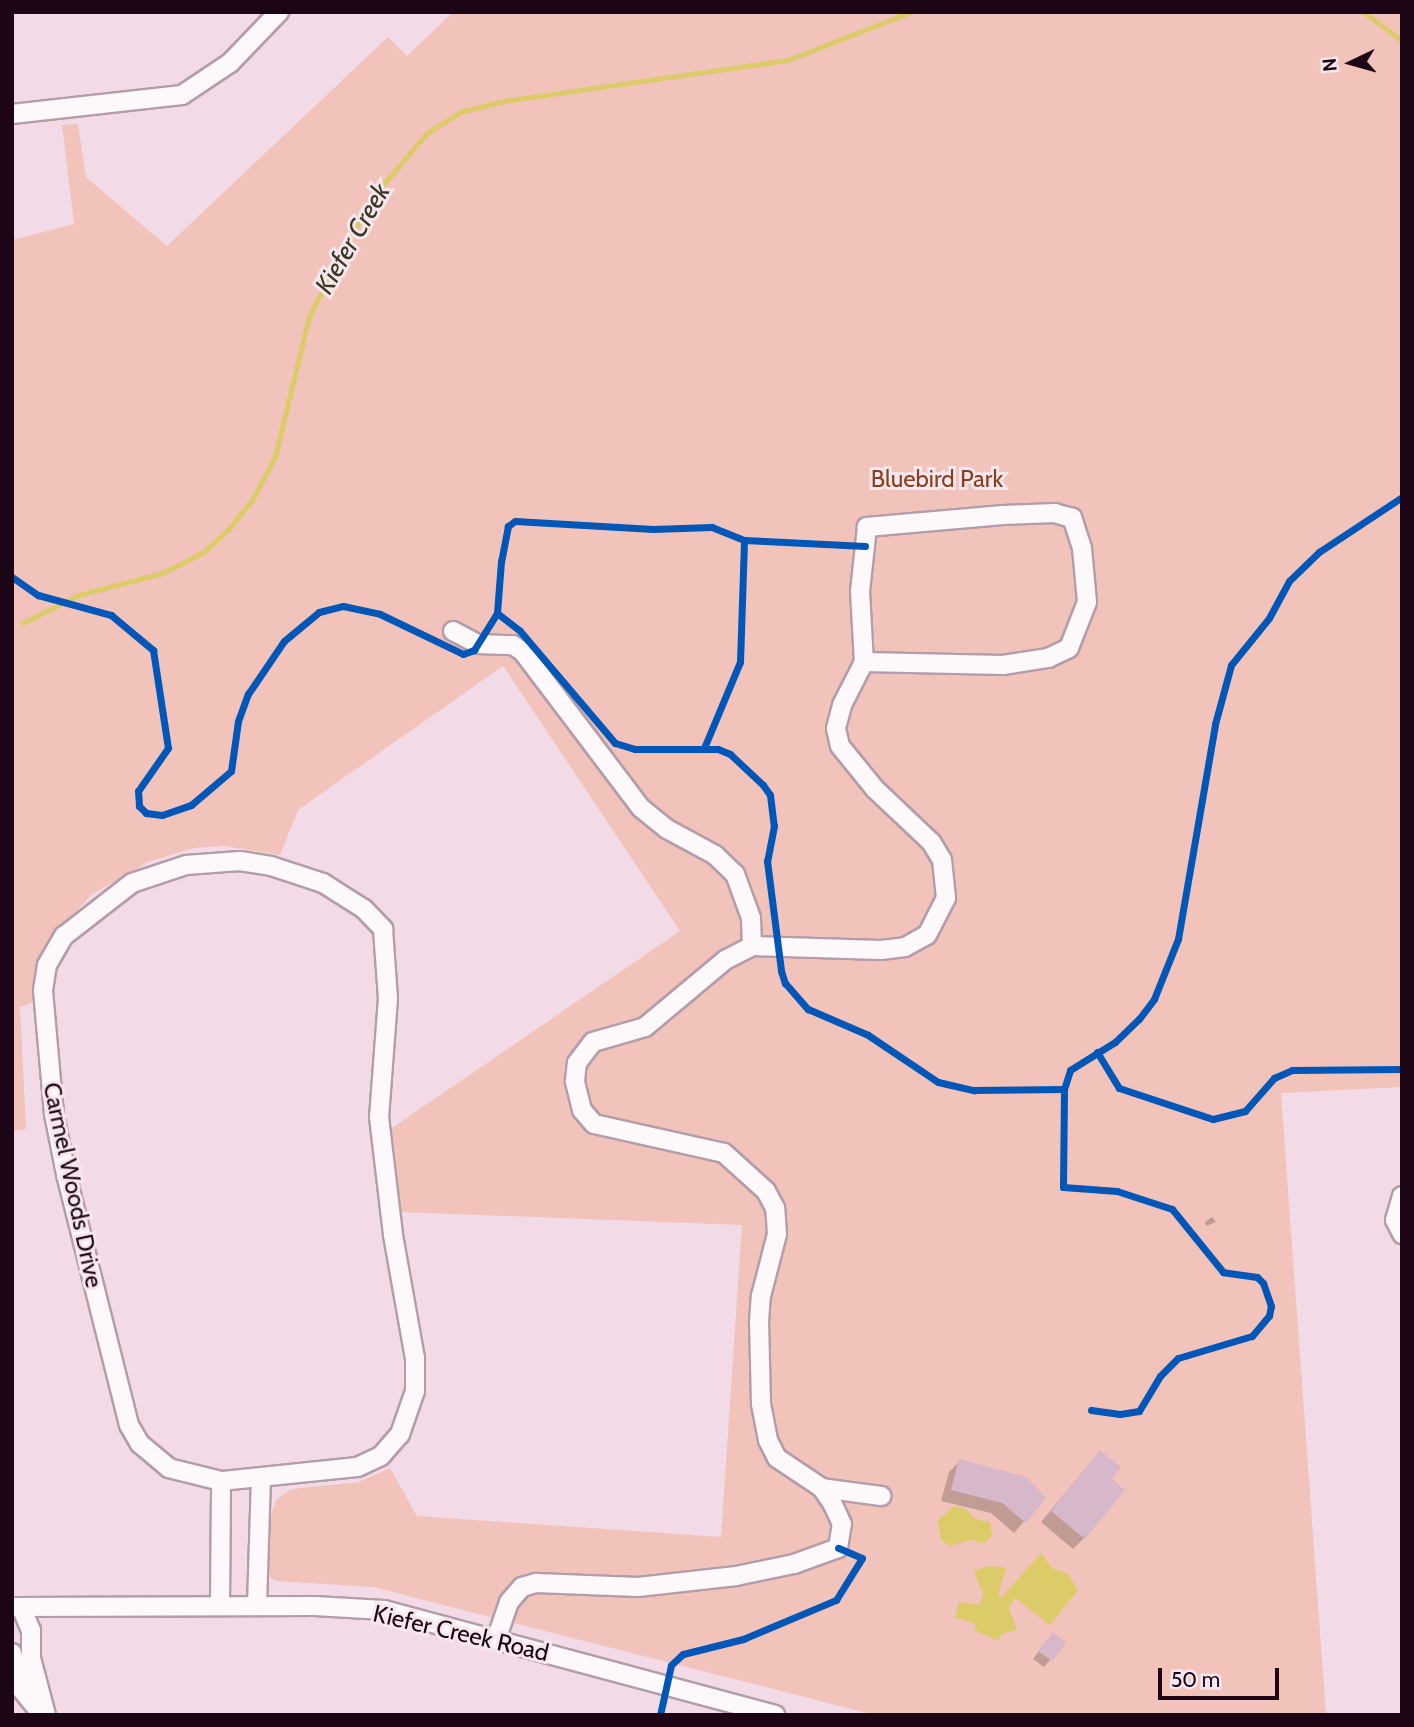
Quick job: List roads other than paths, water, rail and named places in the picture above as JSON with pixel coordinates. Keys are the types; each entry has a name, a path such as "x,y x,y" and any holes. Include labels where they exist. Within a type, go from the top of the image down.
{"street":[{"path":"12,114 182,95 215,76 279,12"},
{"path":"864,662 1003,665 1048,658 1069,648 1087,602 1082,548 1072,518 1055,513 1003,515 867,527 859,592 864,662 842,705 836,728 840,746 875,789 931,842 942,860 947,878 939,918 927,934 905,947 852,951 752,946 724,960 645,1027 593,1042 577,1063 577,1096 594,1124 724,1153 766,1191 775,1208 778,1234 761,1296 759,1322 761,1403 770,1451 789,1469 822,1488 881,1496"},
{"path":"453,631 478,643 513,645 523,652 641,808 667,829 715,855 735,874 751,918 752,946"},
{"name":"Carmel Woods Drive","path":"216,861 271,866 309,876 344,894 383,929 389,960 379,1118 393,1235 415,1358 415,1391 400,1434 381,1456 358,1467 261,1479 221,1481 169,1468 140,1444 129,1425 65,1174 54,1114 43,998 53,950 76,923 143,878 216,861"},
{"path":"1402,1196 1395,1220 1402,1234"},
{"path":"257,1605 261,1479"},
{"path":"220,1605 221,1481"},
{"path":"496,1640 509,1602 529,1585 650,1586 794,1564 838,1548 842,1524 822,1488"},
{"name":"Kiefer Creek Road","path":"17,1607 257,1605 384,1611 775,1715"},
{"path":"12,1625 17,1607"},
{"path":"17,1607 31,1630 31,1658 44,1715"},
{"path":"12,1653 22,1689 44,1715"}],"waterway":[{"name":"Kiefer Creek","path":"23,623 79,595 163,573 204,552 228,530 252,500 275,457 309,316 372,198 427,133 460,112 504,101 788,60 911,12"},
{"name":"Kiefer Creek","path":"1364,12 1402,41"}],"park label":[{"name":"Bluebird Park","path":"937,479"}]}
